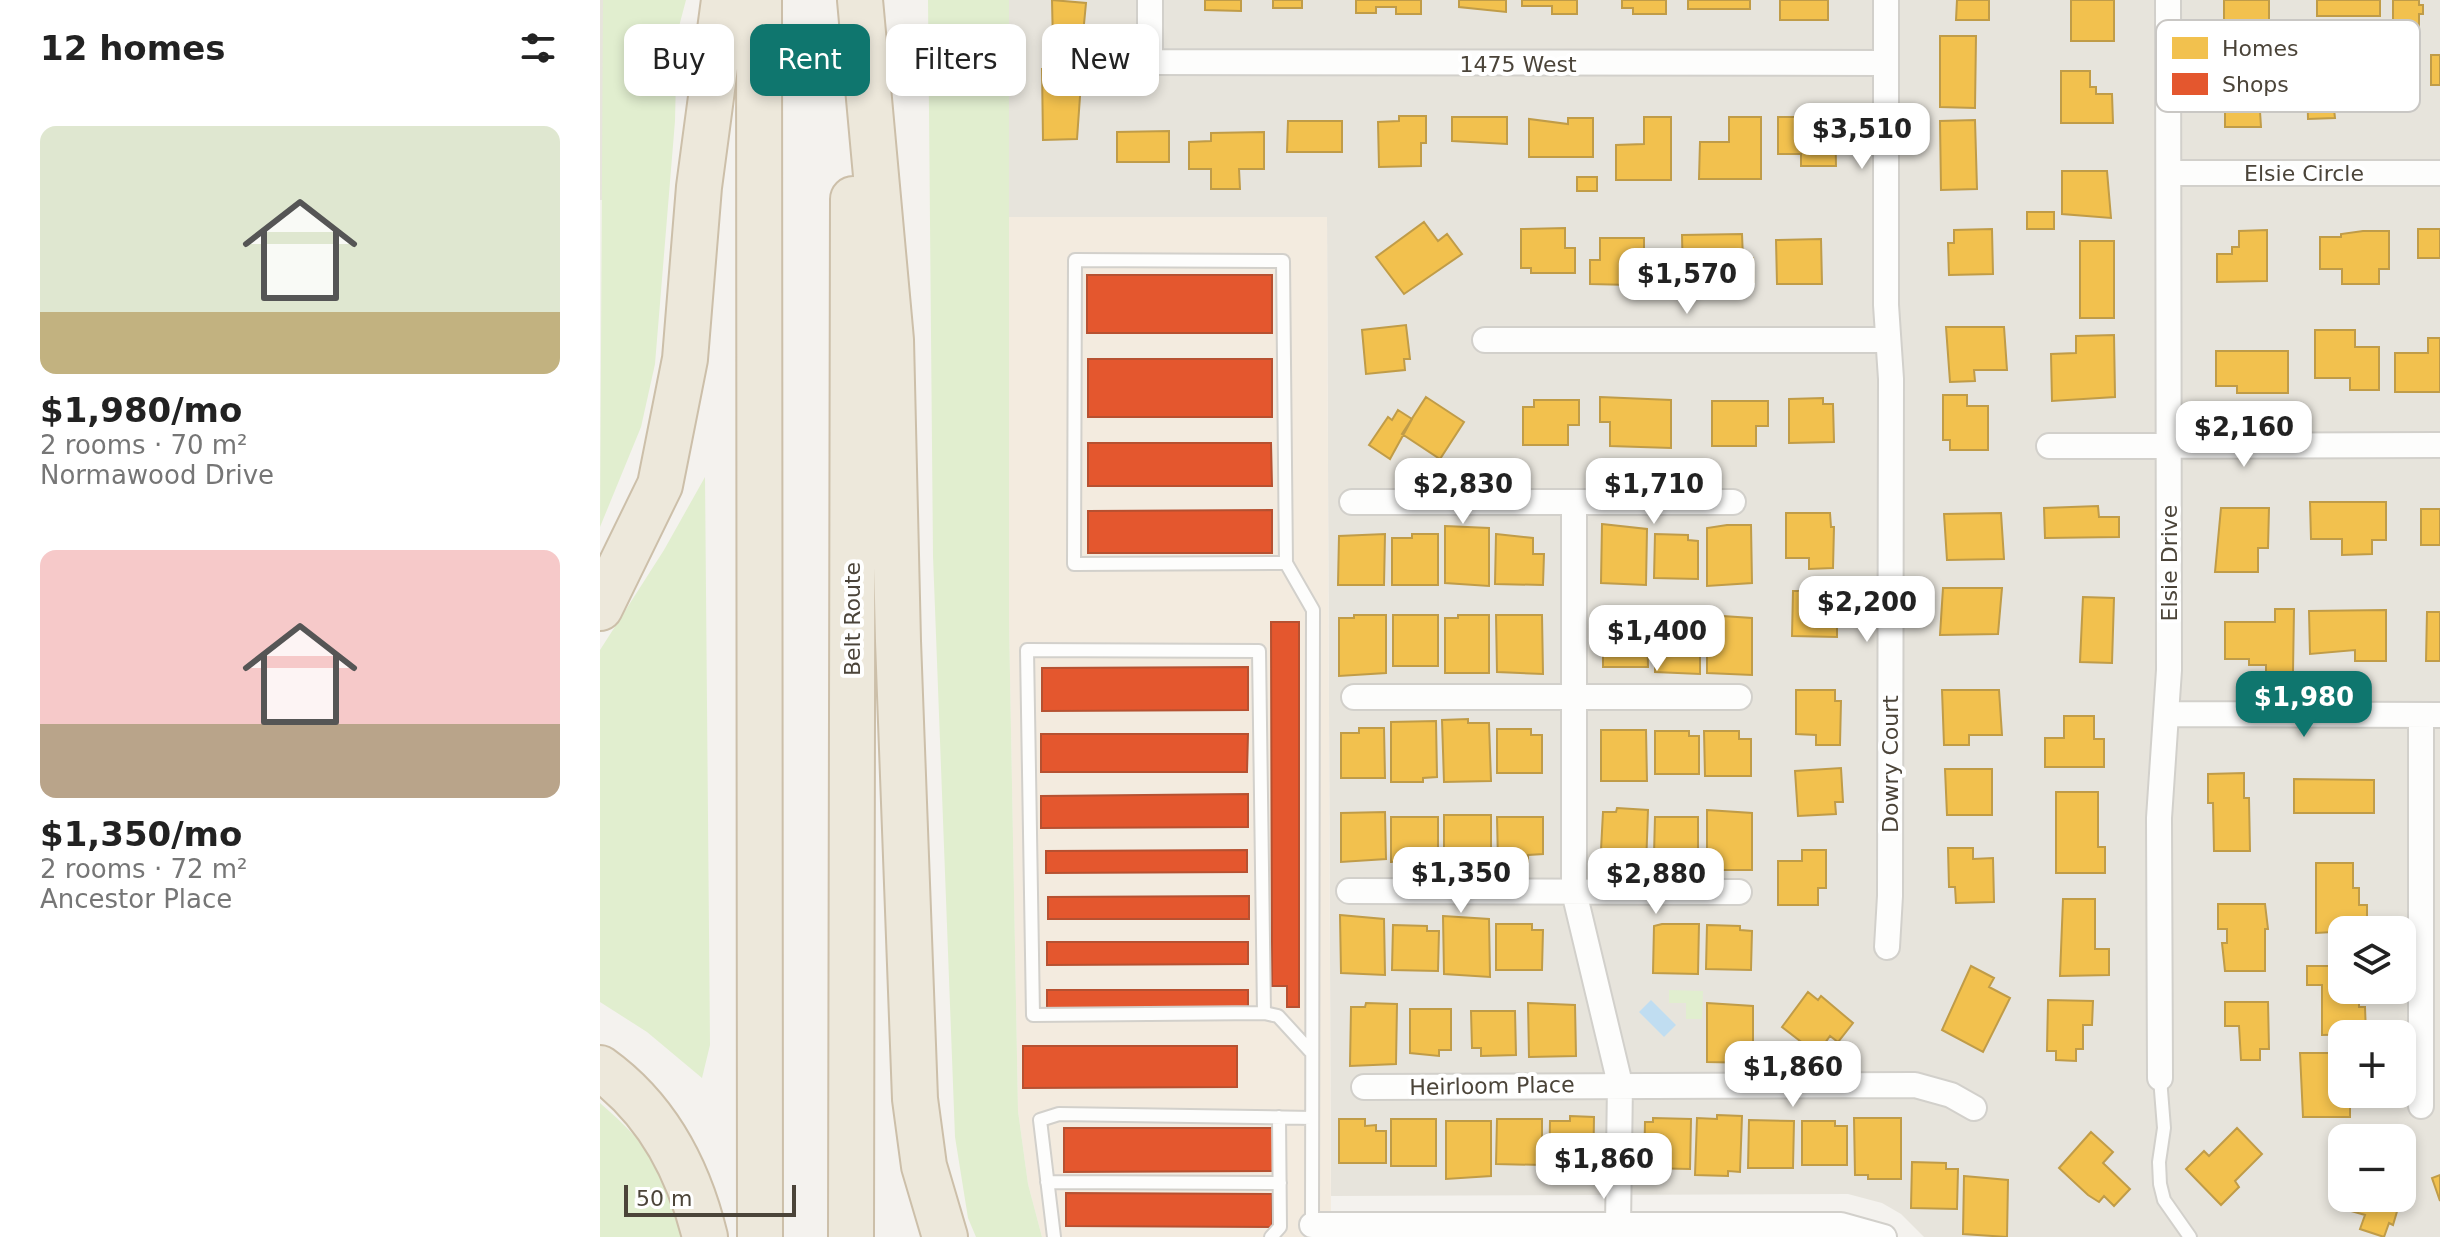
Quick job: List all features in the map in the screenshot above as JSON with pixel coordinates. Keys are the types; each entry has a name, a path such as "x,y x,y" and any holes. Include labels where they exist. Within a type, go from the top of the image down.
{"highway":[{"path":"600,608 637,535 663,470 685,359 699,187 724,0"},
{"path":"759,0 760,1237"},
{"name":"Belt Route","path":"851,1237 853,0"},
{"path":"860,0 891,340 898,641 915,1099 924,1166 945,1237"},
{"path":"600,1068 637,1102 679,1157 695,1197 705,1237"}],"street":[{"name":"1475 West","path":"1150,0 1150,62 1885,63"},
{"name":"Dowry Court","path":"1886,0 1890,896 1887,947"},
{"name":"Elsie Drive","path":"2168,0 2168,20"},
{"name":"Elsie Drive","path":"2160,1078 2159,818 2168,714 2169,112"},
{"name":"Elsie Circle","path":"2169,173 2440,173"},
{"path":"1485,340 1888,340"},
{"path":"2049,446 2440,445"},
{"path":"1352,502 1733,502"},
{"path":"1574,502 1574,892 1620,1084 1618,1225"},
{"path":"1354,697 1739,697"},
{"path":"2168,714 2430,715 2421,1106"},
{"path":"1349,891 1739,892"},
{"name":"Heirloom Place","path":"1364,1087 1915,1085 1951,1095 1974,1108"},
{"path":"1312,1225 1412,1231 1618,1225 1782,1231 1841,1225 1884,1237"}],"lane":[{"path":"1286,563 1074,564 1075,260 1283,261 1286,563 1313,610 1312,1225"},
{"path":"1264,1013 1259,651 1027,650 1033,1015 1264,1013 1278,1016 1312,1053"},
{"path":"2160,1078 2164,1128 2159,1162 2160,1184 2164,1200 2190,1237"},
{"path":"1054,1237 1040,1120 1059,1114 1312,1118"},
{"path":"1271,1237 1280,1227 1279,1117"},
{"path":"1047,1182 1280,1183"}],"shaded area":[{"path":"600,0 603,0 603,200 600,200"},
{"path":"1009,0 2440,0 2440,1237 1924,1237 1901,1214 1882,1203 1848,1194 1331,1196 1327,217 1009,217 1009,96 1026,96 1026,24 1009,24"},
{"path":"1009,217 1327,217 1331,1237 1042,1237 1028,1184 1018,1111 1009,621"}],"green space":[{"path":"603,0 686,0 680,24 624,24 624,96 676,96 675,121 655,364 641,427 600,527"},
{"path":"928,0 1009,0 1009,24 928,24"},
{"path":"929,96 1009,96 1009,621 1018,1111 1028,1184 1042,1237 976,1237 968,1218 955,1137 933,556"},
{"path":"705,477 710,1045 702,1078 647,1032 600,1002 600,650 664,550"},
{"path":"1669,990 1703,991 1702,1019 1686,1019 1686,1003 1669,1003"},
{"path":"600,1103 632,1133 655,1162 672,1196 686,1237 600,1237"}],"water":[{"path":"1651,1000 1676,1025 1664,1037 1639,1012"}],"building: Homes":[{"path":"1052,0 1086,3 1084,24 1053,24"},
{"path":"1205,0 1241,0 1241,11 1205,10"},
{"path":"1273,0 1302,0 1302,8 1273,8"},
{"path":"1356,0 1421,0 1421,14 1396,14 1396,7 1376,7 1376,13 1356,13"},
{"path":"1459,0 1506,0 1506,12 1459,7"},
{"path":"1522,0 1577,0 1577,14 1552,14 1552,6 1522,6"},
{"path":"1622,0 1666,0 1666,14 1633,14 1633,8 1622,8"},
{"path":"1688,0 1750,0 1750,9 1688,9"},
{"path":"1780,0 1828,0 1828,20 1780,20"},
{"path":"1957,0 1989,0 1989,20 1956,20"},
{"path":"2071,0 2114,0 2114,41 2071,41"},
{"path":"2224,0 2269,0 2269,20 2224,20"},
{"path":"2317,0 2380,0 2380,16 2317,16"},
{"path":"2393,0 2419,0 2419,5 2423,5 2419,20 2393,20"},
{"path":"1940,36 1976,36 1975,108 1940,107"},
{"path":"2431,55 2440,55 2440,85 2431,85"},
{"path":"2061,71 2090,71 2090,87 2096,87 2096,94 2112,94 2113,123 2061,123"},
{"path":"1042,96 1080,96 1077,139 1043,140"},
{"path":"2225,112 2260,112 2261,127 2225,127"},
{"path":"2308,112 2334,112 2335,118 2308,119"},
{"path":"1800,114 1835,114 1836,166 1801,166 1801,154 1778,154 1778,117 1800,117"},
{"path":"1399,116 1426,116 1426,143 1421,143 1421,166 1379,167 1378,122 1399,121"},
{"path":"1452,117 1507,117 1507,144 1452,141"},
{"path":"1644,117 1671,117 1671,180 1616,180 1616,145 1644,144"},
{"path":"1729,117 1761,117 1761,179 1699,179 1700,142 1729,142"},
{"path":"1568,118 1593,118 1593,157 1529,157 1529,119 1568,124"},
{"path":"1975,120 1977,189 1941,190 1940,121"},
{"path":"1288,121 1342,121 1342,152 1287,152"},
{"path":"1169,131 1169,162 1117,162 1117,132"},
{"path":"1264,132 1264,169 1239,169 1240,189 1211,189 1211,169 1189,169 1189,142 1211,141 1211,133"},
{"path":"2062,171 2107,171 2111,218 2062,214"},
{"path":"1577,177 1597,177 1597,191 1577,191"},
{"path":"2027,212 2054,212 2054,229 2027,229"},
{"path":"1424,222 1438,241 1447,234 1462,254 1404,294 1376,257"},
{"path":"1565,228 1565,248 1575,248 1575,273 1531,273 1531,268 1521,268 1521,229"},
{"path":"1992,229 1993,274 1949,275 1948,243 1954,243 1954,230"},
{"path":"2418,229 2440,229 2440,258 2418,258"},
{"path":"2267,230 2267,281 2217,282 2217,254 2232,254 2232,247 2239,247 2239,231"},
{"path":"2389,231 2389,269 2379,269 2379,284 2342,284 2342,269 2320,269 2320,237 2341,237 2341,234"},
{"path":"1742,234 1743,258 1753,258 1754,282 1683,280 1682,235"},
{"path":"1600,238 1644,238 1644,281 1631,281 1631,285 1590,284 1590,260 1600,260"},
{"path":"1821,239 1822,284 1777,284 1776,240"},
{"path":"2080,241 2114,241 2114,318 2080,318"},
{"path":"1406,325 1410,359 1404,359 1405,370 1366,374 1362,330"},
{"path":"1946,327 2004,327 2007,370 1974,370 1975,381 1950,382"},
{"path":"2315,330 2355,330 2355,347 2379,347 2379,390 2350,390 2350,378 2315,378"},
{"path":"2114,335 2115,397 2052,401 2051,354 2076,353 2076,336"},
{"path":"2428,338 2440,338 2440,392 2395,392 2395,353 2428,353"},
{"path":"2216,351 2288,351 2288,393 2237,393 2237,386 2216,386"},
{"path":"1943,395 1967,395 1967,406 1988,406 1988,450 1950,450 1950,440 1943,440"},
{"path":"1426,397 1464,422 1440,459 1402,434"},
{"path":"1600,397 1671,400 1671,448 1610,446 1610,422 1600,422"},
{"path":"1823,398 1823,404 1833,404 1834,442 1789,443 1789,399"},
{"path":"1534,400 1579,400 1579,425 1568,425 1568,445 1523,445 1523,407 1534,407"},
{"path":"1712,401 1768,401 1768,426 1756,426 1756,446 1712,446"},
{"path":"1398,410 1412,419 1390,459 1369,445 1388,417 1392,420"},
{"path":"2310,502 2386,502 2386,540 2372,540 2372,554 2342,555 2342,539 2311,539"},
{"path":"2098,506 2099,517 2119,517 2119,537 2045,538 2044,508"},
{"path":"2221,508 2269,508 2268,548 2258,548 2258,572 2215,572"},
{"path":"2421,509 2440,509 2440,545 2421,545"},
{"path":"1786,513 1830,513 1831,527 1834,527 1833,568 1809,569 1809,558 1786,558"},
{"path":"2001,513 2004,559 1947,560 1944,514"},
{"path":"1602,524 1647,529 1646,585 1601,583"},
{"path":"1751,525 1752,583 1707,586 1707,528"},
{"path":"1445,526 1489,528 1489,586 1445,583"},
{"path":"1385,534 1384,585 1338,585 1339,536"},
{"path":"1412,534 1438,534 1438,585 1392,585 1392,538 1412,538"},
{"path":"1496,534 1533,538 1533,554 1544,554 1543,585 1495,584"},
{"path":"1655,534 1688,535 1688,540 1698,541 1698,579 1654,578"},
{"path":"1817,581 1840,582 1841,624 1837,624 1837,637 1792,636 1793,591 1816,591"},
{"path":"1943,588 2002,588 1998,634 1940,635"},
{"path":"2083,597 2114,598 2112,663 2080,662"},
{"path":"2275,609 2294,609 2293,672 2266,672 2266,665 2249,665 2249,659 2225,659 2225,622 2275,622"},
{"path":"2386,610 2386,661 2355,661 2355,650 2310,654 2309,611"},
{"path":"2427,612 2440,612 2440,661 2426,661"},
{"path":"1655,614 1700,617 1700,674 1655,672"},
{"path":"1354,615 1386,615 1386,673 1339,676 1339,618 1354,618"},
{"path":"1393,615 1438,615 1438,666 1393,666"},
{"path":"1458,615 1489,615 1489,673 1445,673 1445,618 1458,618"},
{"path":"1496,615 1542,615 1543,674 1497,672"},
{"path":"1707,615 1752,618 1752,675 1707,673"},
{"path":"1603,616 1647,616 1648,667 1603,667"},
{"path":"1796,690 1835,690 1835,701 1841,701 1840,745 1816,745 1816,735 1796,734"},
{"path":"1942,690 1999,690 2002,735 1969,735 1969,745 1944,745"},
{"path":"2064,716 2094,716 2094,739 2104,739 2104,767 2045,767 2045,738 2064,738"},
{"path":"1468,719 1468,723 1489,723 1491,781 1444,782 1442,720"},
{"path":"1436,721 1437,777 1423,778 1423,782 1391,782 1391,722"},
{"path":"1359,728 1384,728 1385,778 1341,778 1341,733 1359,733"},
{"path":"1497,729 1531,729 1531,735 1542,735 1542,773 1497,773"},
{"path":"1601,730 1646,730 1647,781 1601,781"},
{"path":"1655,731 1689,731 1689,736 1699,736 1699,774 1655,774"},
{"path":"1704,731 1739,731 1739,739 1751,739 1751,776 1705,776"},
{"path":"1841,768 1843,802 1835,802 1836,814 1798,816 1795,771"},
{"path":"1945,769 1992,769 1992,815 1947,815"},
{"path":"2244,773 2244,798 2249,798 2250,851 2214,851 2213,803 2208,803 2208,774"},
{"path":"2294,779 2374,780 2374,813 2294,813"},
{"path":"2056,792 2098,792 2098,847 2105,847 2105,873 2056,873"},
{"path":"1617,808 1648,810 1646,867 1600,869 1603,812 1616,812"},
{"path":"1707,810 1752,813 1752,870 1707,870"},
{"path":"1385,812 1386,859 1341,862 1341,813"},
{"path":"1444,815 1491,815 1491,849 1479,849 1479,861 1444,861"},
{"path":"1391,817 1438,817 1438,848 1429,848 1429,855 1417,855 1417,862 1391,862"},
{"path":"1497,817 1543,817 1543,854 1528,855 1528,862 1498,862"},
{"path":"1655,817 1698,817 1698,860 1665,860 1665,855 1654,855"},
{"path":"1948,848 1973,848 1973,859 1993,858 1994,902 1956,903 1955,887 1949,887"},
{"path":"1802,850 1826,850 1826,888 1818,888 1818,905 1778,905 1778,861 1802,861"},
{"path":"2316,863 2353,863 2353,888 2359,888 2359,905 2367,905 2367,916 2328,916 2328,932 2316,933"},
{"path":"2063,899 2095,899 2095,949 2109,949 2109,975 2060,976"},
{"path":"2218,904 2265,904 2268,929 2265,929 2265,971 2225,971 2222,943 2227,943 2227,929 2218,929"},
{"path":"1340,915 1384,919 1385,975 1341,973"},
{"path":"1443,916 1489,919 1490,977 1444,974"},
{"path":"1496,924 1532,924 1532,930 1543,930 1542,970 1496,970"},
{"path":"1699,924 1698,974 1653,973 1654,926"},
{"path":"1393,925 1427,926 1427,931 1439,931 1438,971 1392,970"},
{"path":"1707,925 1740,926 1740,930 1752,931 1751,970 1706,969"},
{"path":"1971,966 1994,978 1989,987 2010,998 1983,1052 1942,1030"},
{"path":"2307,966 2328,966 2328,1004 2359,1004 2359,1007 2365,1007 2365,1020 2328,1020 2328,1035 2322,1035 2322,985 2307,985"},
{"path":"1808,992 1818,1000 1821,996 1853,1023 1838,1042 1830,1036 1817,1054 1782,1027"},
{"path":"2048,1000 2093,1001 2092,1025 2083,1025 2083,1049 2076,1049 2076,1061 2056,1060 2056,1051 2047,1051"},
{"path":"2225,1002 2268,1002 2269,1049 2260,1049 2260,1060 2241,1060 2239,1026 2225,1026"},
{"path":"1366,1003 1397,1004 1396,1064 1350,1066 1351,1007 1365,1007"},
{"path":"1528,1003 1575,1005 1576,1056 1529,1057"},
{"path":"1707,1003 1753,1006 1753,1063 1707,1062"},
{"path":"1410,1009 1451,1009 1451,1050 1439,1050 1439,1056 1410,1053"},
{"path":"1471,1011 1515,1011 1516,1055 1481,1056 1481,1048 1472,1048"},
{"path":"2300,1053 2328,1053 2328,1108 2350,1108 2350,1117 2303,1117"},
{"path":"1717,1115 1742,1116 1740,1172 1728,1171 1728,1176 1695,1175 1697,1118 1717,1119"},
{"path":"1570,1116 1594,1117 1593,1179 1549,1178 1550,1121 1570,1121"},
{"path":"1653,1118 1691,1119 1690,1169 1644,1168 1645,1122 1653,1122"},
{"path":"1854,1118 1901,1118 1901,1179 1868,1179 1868,1175 1855,1175"},
{"path":"1339,1119 1365,1119 1365,1126 1376,1125 1376,1131 1386,1131 1386,1163 1339,1163"},
{"path":"1391,1119 1436,1119 1436,1166 1391,1166"},
{"path":"1497,1119 1542,1119 1542,1165 1496,1164"},
{"path":"1749,1120 1794,1121 1793,1168 1748,1168"},
{"path":"1446,1121 1491,1121 1491,1176 1446,1179"},
{"path":"1802,1121 1835,1121 1835,1126 1847,1126 1847,1165 1802,1165"},
{"path":"2237,1128 2262,1154 2235,1181 2239,1187 2221,1205 2186,1169 2204,1151 2209,1156"},
{"path":"2091,1132 2113,1152 2103,1163 2130,1189 2114,1206 2104,1196 2099,1202 2088,1195 2059,1168"},
{"path":"1912,1162 1946,1163 1946,1169 1958,1169 1957,1209 1911,1208"},
{"path":"2440,1175 2440,1201 2432,1178"},
{"path":"1964,1176 2008,1180 2007,1237 1963,1234"},
{"path":"2355,1212 2397,1212 2393,1225 2389,1223 2384,1237 2360,1229 2365,1215"}],"building: Shops":[{"path":"1087,275 1272,275 1272,333 1087,333"},
{"path":"1088,359 1272,359 1272,417 1088,417"},
{"path":"1088,443 1271,443 1272,486 1088,486"},
{"path":"1272,510 1272,553 1088,553 1088,511"},
{"path":"1271,622 1299,622 1299,1007 1287,1007 1287,986 1272,986"},
{"path":"1248,667 1248,710 1042,711 1042,668"},
{"path":"1041,734 1248,734 1247,772 1041,772"},
{"path":"1248,794 1248,827 1041,828 1041,796"},
{"path":"1247,850 1247,872 1046,873 1046,851"},
{"path":"1249,896 1249,919 1048,919 1048,897"},
{"path":"1047,942 1248,942 1248,964 1047,965"},
{"path":"1047,990 1248,990 1248,1012 1047,1013"},
{"path":"1023,1046 1237,1046 1237,1087 1023,1088"},
{"path":"1064,1128 1275,1128 1275,1171 1064,1172"},
{"path":"1066,1193 1272,1194 1272,1227 1066,1226"}]}
